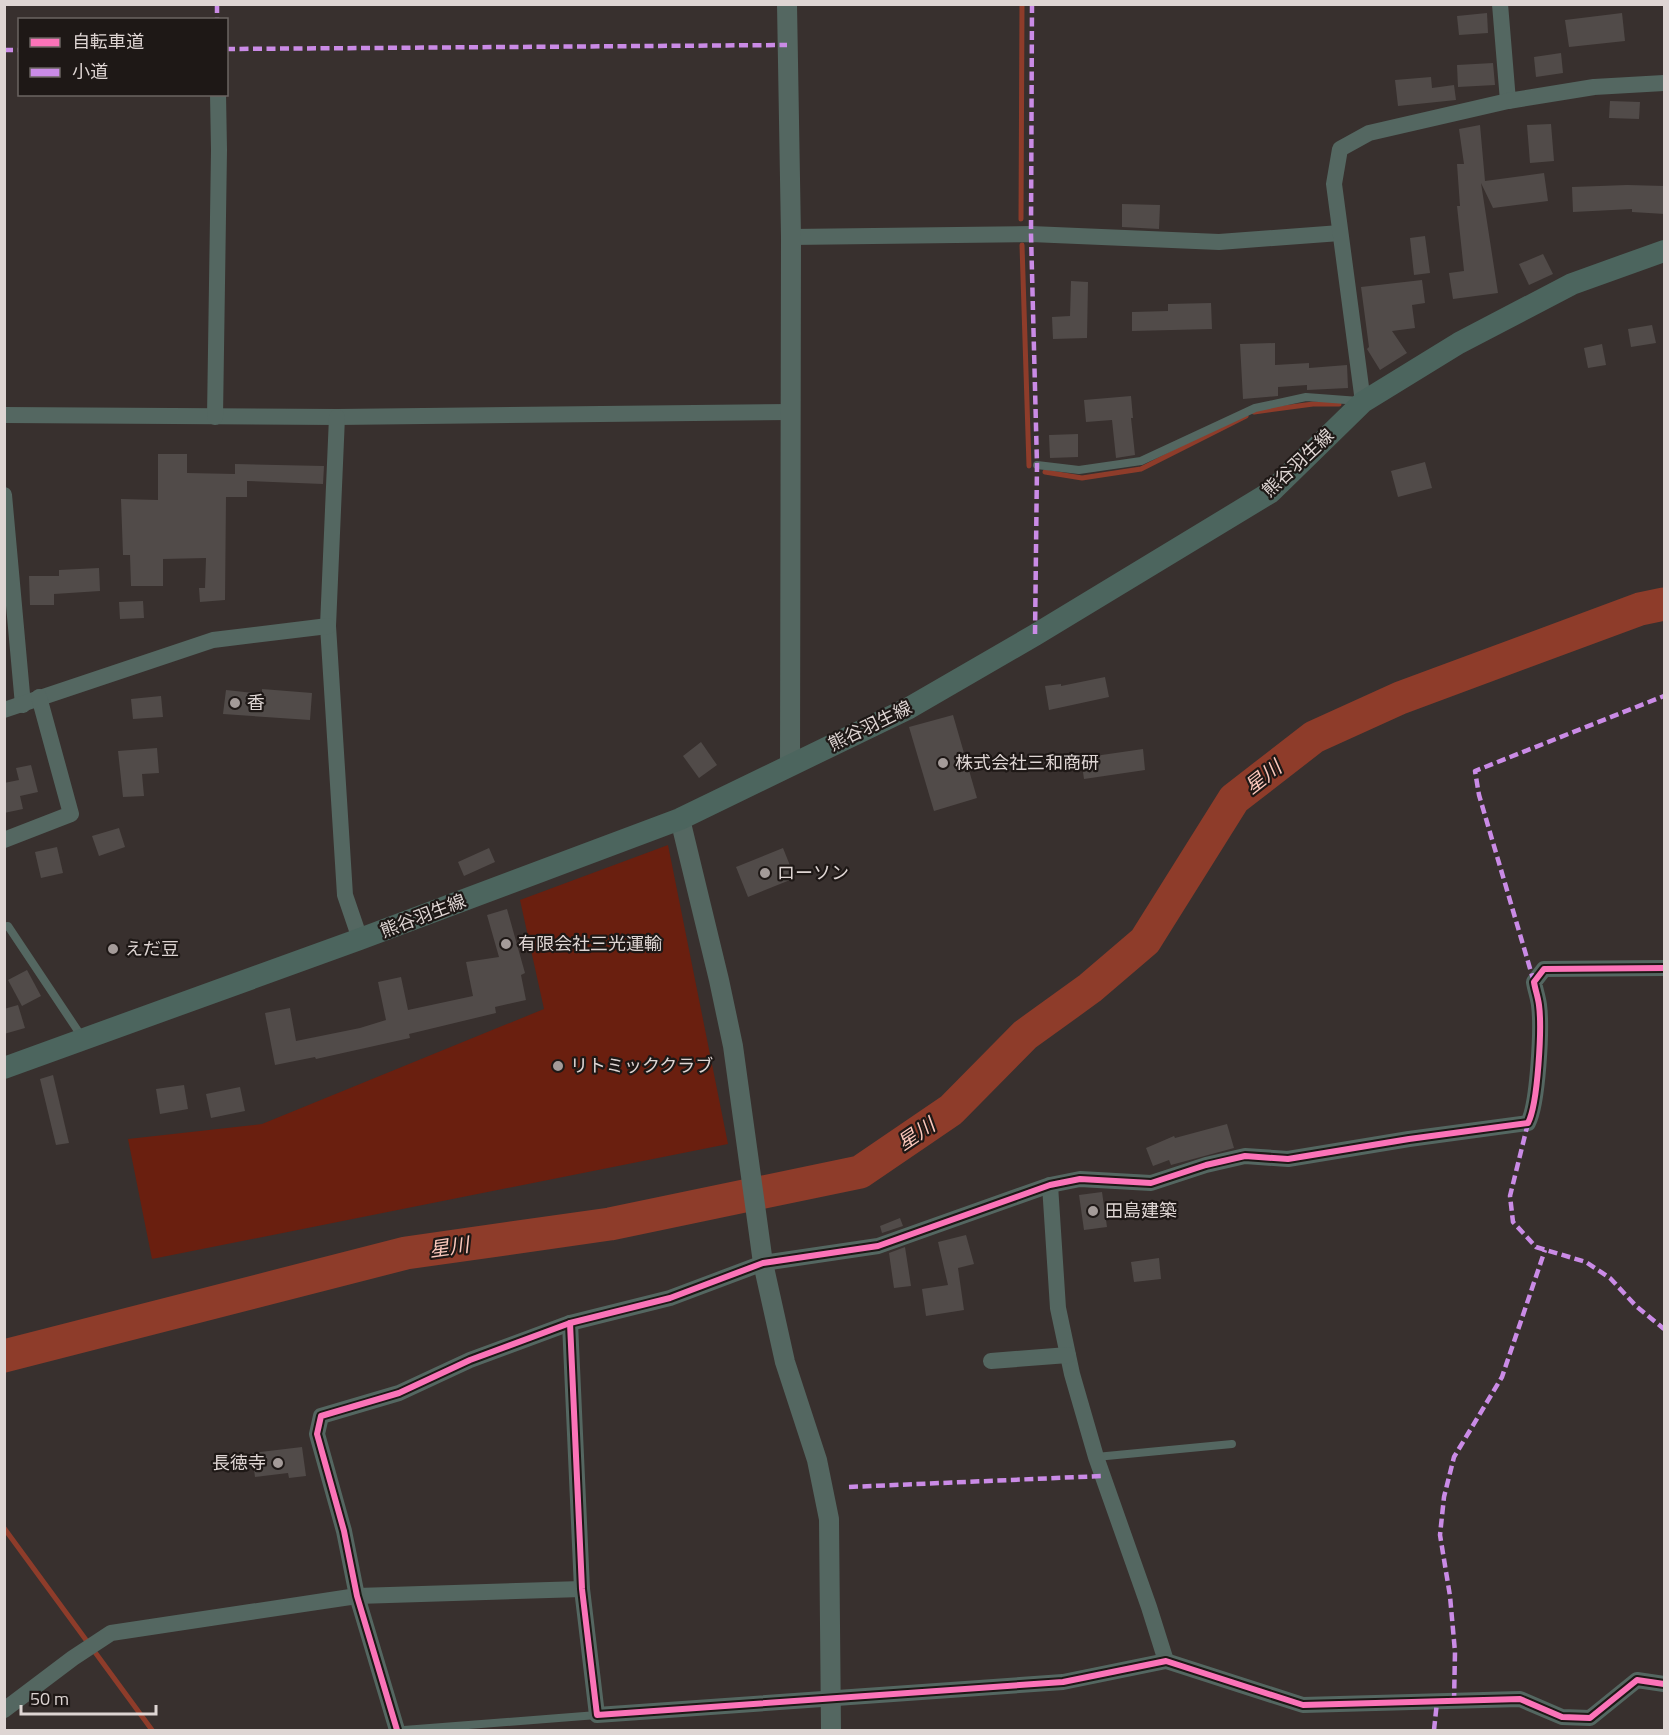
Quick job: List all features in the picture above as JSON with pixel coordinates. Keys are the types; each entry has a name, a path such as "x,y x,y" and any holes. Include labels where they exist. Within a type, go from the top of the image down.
{"main road":[{"name":"熊谷羽生線","path":"4,1068 360,939 680,819 909,708 1271,492 1363,402 1459,343 1572,284 1665,251"}],"street":[{"path":"788,4 791,237 790,765"},
{"path":"1500,4 1508,101"},
{"path":"1363,402 1334,184 1340,149 1370,133 1508,101 1594,87 1665,83"},
{"path":"215,417 218,96"},
{"path":"791,237 1030,234 1219,242 1340,234"},
{"path":"4,415 337,417 790,412"},
{"path":"337,417 328,626 345,896 360,939"},
{"path":"4,495 23,705"},
{"path":"4,710 213,640 328,626"},
{"path":"4,840 71,814 39,697"},
{"path":"680,819 731,1035 762,1253 785,1362 818,1460 829,1520 831,1731"},
{"path":"397,1731 357,1596 344,1531 317,1434 321,1416 399,1393 470,1360 570,1323 670,1298 762,1253 878,1246 1050,1185 1080,1179 1151,1183 1206,1165 1245,1156 1288,1159 1409,1139 1528,1123 1533,1114 1538,1061 1539,1006 1534,982 1544,969 1665,968"},
{"path":"1050,1185 1058,1308 1068,1355 1096,1457 1166,1661"},
{"path":"570,1323 582,1589 597,1715 1063,1682 1166,1661 1303,1705 1520,1699 1562,1717 1590,1718 1637,1680 1665,1684"},
{"path":"991,1361 1068,1355"},
{"path":"4,1710 73,1658 111,1633 357,1596 582,1589"}],"lane":[{"path":"1036,465 1079,470 1141,461 1255,408 1306,397 1363,402"},
{"path":"4,927 8,926 83,1041"},
{"path":"1096,1457 1232,1444"},
{"path":"404,1731 597,1715"}],"shaded area":[{"name":"リトミッククラブ","path":"668,845 728,1144 152,1259 128,1139 262,1124 544,1009 520,900"}],"building":[{"path":"1487,13 1488,33 1459,35 1457,16"},
{"path":"1622,13 1625,41 1569,47 1565,20"},
{"path":"1561,53 1563,73 1536,77 1534,57"},
{"path":"1493,63 1495,85 1458,87 1457,65"},
{"path":"1431,77 1432,88 1454,85 1456,100 1398,106 1395,80"},
{"path":"1610,101 1640,102 1639,119 1609,118"},
{"path":"1551,124 1554,161 1530,163 1527,125"},
{"path":"1480,125 1485,181 1544,173 1548,201 1493,208 1481,183 1498,293 1453,299 1449,273 1464,271 1457,206 1460,206 1457,164 1464,164 1459,129"},
{"path":"1665,186 1665,214 1632,212 1632,209 1573,212 1572,187"},
{"path":"1122,204 1160,205 1159,229 1122,227"},
{"path":"1425,236 1430,273 1414,275 1410,238"},
{"path":"1543,254 1553,274 1529,285 1519,264"},
{"path":"1422,280 1425,303 1412,305 1415,328 1392,331 1407,353 1380,370 1367,349 1369,347 1361,287"},
{"path":"1071,281 1088,282 1087,338 1053,339 1052,317 1070,316"},
{"path":"1211,303 1212,329 1132,331 1132,312 1168,311 1168,304"},
{"path":"1652,325 1656,343 1631,347 1628,329"},
{"path":"1275,343 1275,365 1309,363 1309,368 1347,365 1348,388 1307,390 1307,385 1278,387 1278,396 1243,399 1240,344"},
{"path":"1602,344 1606,365 1588,368 1584,348"},
{"path":"1131,396 1135,455 1116,458 1112,420 1086,422 1084,400"},
{"path":"1078,434 1078,457 1050,458 1049,435"},
{"path":"158,454 187,454 187,473 235,474 235,464 324,466 323,484 247,481 247,497 226,497 225,600 200,602 199,588 205,588 206,558 163,559 163,586 131,586 130,555 123,555 121,499 158,500"},
{"path":"1425,462 1432,488 1398,497 1391,471"},
{"path":"99,568 100,591 54,594 54,605 30,605 29,576 59,576 59,570"},
{"path":"143,601 144,618 120,619 119,602"},
{"path":"1105,677 1109,697 1049,710 1045,686 1061,684 1061,686"},
{"path":"262,689 312,693 310,720 223,714 226,690 262,694"},
{"path":"161,696 163,717 133,719 131,699"},
{"name":"株式会社三和商研","path":"953,715 977,798 934,811 909,727"},
{"path":"701,742 717,765 699,778 683,756"},
{"path":"157,748 159,773 142,774 144,796 123,797 118,751"},
{"path":"1143,749 1145,770 1084,779 1081,758"},
{"path":"31,765 38,792 20,796 23,809 4,813 4,783 19,780 16,768"},
{"path":"119,828 125,847 99,856 92,836"},
{"path":"57,847 63,873 41,878 35,852"},
{"path":"489,848 495,862 464,876 458,862"},
{"name":"ローソン","path":"783,848 795,878 748,897 736,867"},
{"path":"507,909 525,973 521,975 526,1000 495,1007 496,1013 409,1034 410,1038 316,1059 315,1057 275,1065 265,1013 290,1008 296,1041 360,1028 386,1020 378,982 401,977 408,1010 473,996 466,962 499,957 487,915"},
{"path":"27,970 41,996 22,1006 8,980"},
{"path":"18,1005 25,1028 4,1034 4,1009"},
{"path":"53,1075 69,1143 56,1145 40,1079"},
{"path":"184,1085 188,1109 160,1114 156,1089"},
{"path":"240,1087 245,1111 211,1118 206,1094"},
{"path":"1227,1124 1234,1148 1171,1165 1169,1160 1153,1166 1146,1148 1174,1136 1175,1138"},
{"name":"田島建築","path":"1102,1192 1107,1227 1084,1230 1079,1195"},
{"path":"900,1218 903,1226 882,1233 880,1226"},
{"path":"966,1235 974,1264 958,1268 964,1310 926,1316 922,1289 948,1285 938,1242"},
{"path":"905,1247 911,1286 894,1288 889,1253"},
{"path":"1159,1258 1161,1279 1134,1282 1131,1262"},
{"name":"長徳寺","path":"302,1447 306,1476 289,1478 288,1473 255,1477 252,1453"}],"waterway":[{"path":"1021,219 1022,4"},
{"path":"1022,245 1029,466"},
{"path":"1254,412 1313,404 1339,404"},
{"path":"1045,472 1082,478 1141,469 1246,416"},
{"name":"星川","path":"4,1356 406,1253 610,1224 860,1172 951,1110 1025,1035 1090,988 1145,941 1234,799 1314,737 1400,698 1640,609 1664,604"},
{"path":"4,1528 152,1730"}],"marked path":[{"path":"217,4 217,18"},
{"path":"1032,4 1031,234 1037,465 1035,635"},
{"path":"228,49 787,45"},
{"path":"4,50 18,50"},
{"path":"1534,982 1479,795 1475,771 1664,696"},
{"path":"1528,1123 1510,1196 1513,1222 1536,1247 1586,1262 1610,1278 1636,1306 1664,1329"},
{"path":"1454,1702 1455,1652 1450,1596 1440,1535 1444,1497 1454,1457 1502,1377 1545,1250"},
{"path":"849,1487 1102,1476"},
{"path":"1434,1730 1437,1702"}],"cycle path":[{"path":"397,1730 357,1596 344,1531 317,1434 321,1416 399,1393 470,1360 570,1323 670,1298 763,1263 878,1246 1050,1185 1080,1179 1151,1183 1206,1165 1245,1156 1288,1159 1409,1139 1528,1123 1537,1083 1539,1047 1540,1016 1534,982 1544,969 1664,968"},
{"path":"570,1323 582,1589 597,1715 1063,1682 1166,1661 1303,1705 1520,1699 1562,1717 1590,1718 1637,1680 1664,1684"}],"place":[{"name":"香","path":"235,703"},
{"name":"株式会社三和商研","path":"943,763"},
{"name":"ローソン","path":"765,873"},
{"name":"有限会社三光運輸","path":"506,944"},
{"name":"えだ豆","path":"113,949"},
{"name":"リトミッククラブ","path":"558,1066"},
{"name":"田島建築","path":"1093,1211"},
{"name":"長徳寺","path":"278,1463"}]}
